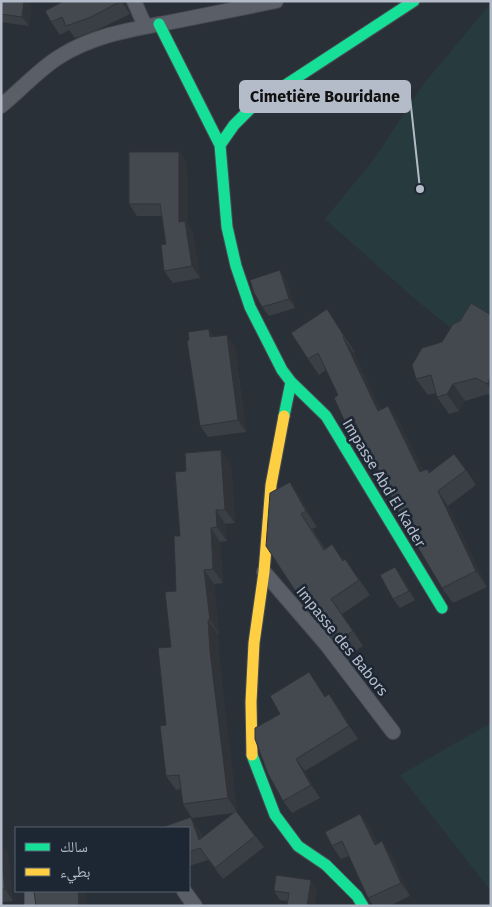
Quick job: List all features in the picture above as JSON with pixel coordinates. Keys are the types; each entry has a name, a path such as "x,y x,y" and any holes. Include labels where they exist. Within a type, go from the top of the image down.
{"street":[{"path":"134,1 152,25 220,145 234,125 252,107 414,1"},
{"path":"1,106 34,76 60,56 82,45 112,34 276,1"},
{"name":"Impasse Abd El Kader","path":"220,145 227,227 236,266 250,307 282,370 291,382 326,416 442,608"},
{"path":"291,382 271,485 264,572 254,643 250,702 252,754 275,815 298,846 326,865 358,896 363,906"},
{"name":"Impasse des Babors","path":"264,572 326,644 393,732"},
{"path":"32,892 32,906"},
{"path":"185,892 195,906"}],"green space":[{"path":"491,3 491,331 462,337 415,299 325,219 375,158 422,86"},
{"path":"491,723 491,891 400,775"}],"building":[{"path":"1,1 24,1 22,17 1,14"},
{"path":"64,1 121,1 91,17 66,26 62,17 51,22 45,11"},
{"path":"129,152 179,152 179,222 185,221 192,266 164,271 161,245 166,244 160,204 129,204"},
{"path":"280,270 289,299 262,307 254,293 250,280"},
{"path":"471,303 491,315 491,377 487,384 476,378 453,384 447,394 437,397 431,375 416,379 412,365 422,348 442,342 453,324 460,321"},
{"path":"327,309 344,336 378,411 388,406 420,472 427,469 429,473 454,454 466,470 438,491 476,571 442,588 407,529 354,420 346,424 334,398 338,395 318,353 308,359 291,333"},
{"path":"209,329 210,337 227,335 238,420 200,426 187,341 189,340 188,332"},
{"path":"221,450 225,510 216,510 217,527 211,528 213,569 204,570 210,620 208,620 210,651 228,798 183,804 179,775 166,776 160,726 166,725 158,648 171,647 165,592 176,591 174,536 180,536 175,472 186,471 185,453"},
{"path":"290,482 306,511 301,514 324,550 332,544 359,580 331,599 353,631 336,642 300,598 266,546 270,493"},
{"path":"395,567 409,591 393,599 380,575"},
{"path":"309,672 325,697 329,694 349,726 296,759 311,785 283,801 268,774 255,739 255,728 280,714 270,696"},
{"path":"236,811 255,836 215,868 200,848 190,852 190,827 163,827 191,817 199,840"},
{"path":"360,814 375,845 382,841 401,883 368,898 342,841 332,846 325,832"},
{"path":"1,852 5,889 1,889"},
{"path":"276,875 311,880 307,906 287,906 289,893 274,891"},
{"path":"34,892 78,892 79,906 36,906"}],"traffic: fast":[{"path":"220,145 234,125 252,107 414,1"},
{"path":"159,24 220,145 227,227 236,266 250,307 282,370 291,382 284,416"},
{"path":"291,382 326,416 442,608"},
{"path":"252,755 275,815 298,846 326,865 357,896 363,906"}],"traffic: slow":[{"path":"252,755 251,702 254,643 264,572 271,485 284,416"}],"place":[{"name":"Cimetière Bouridane","path":"420,189"}]}
